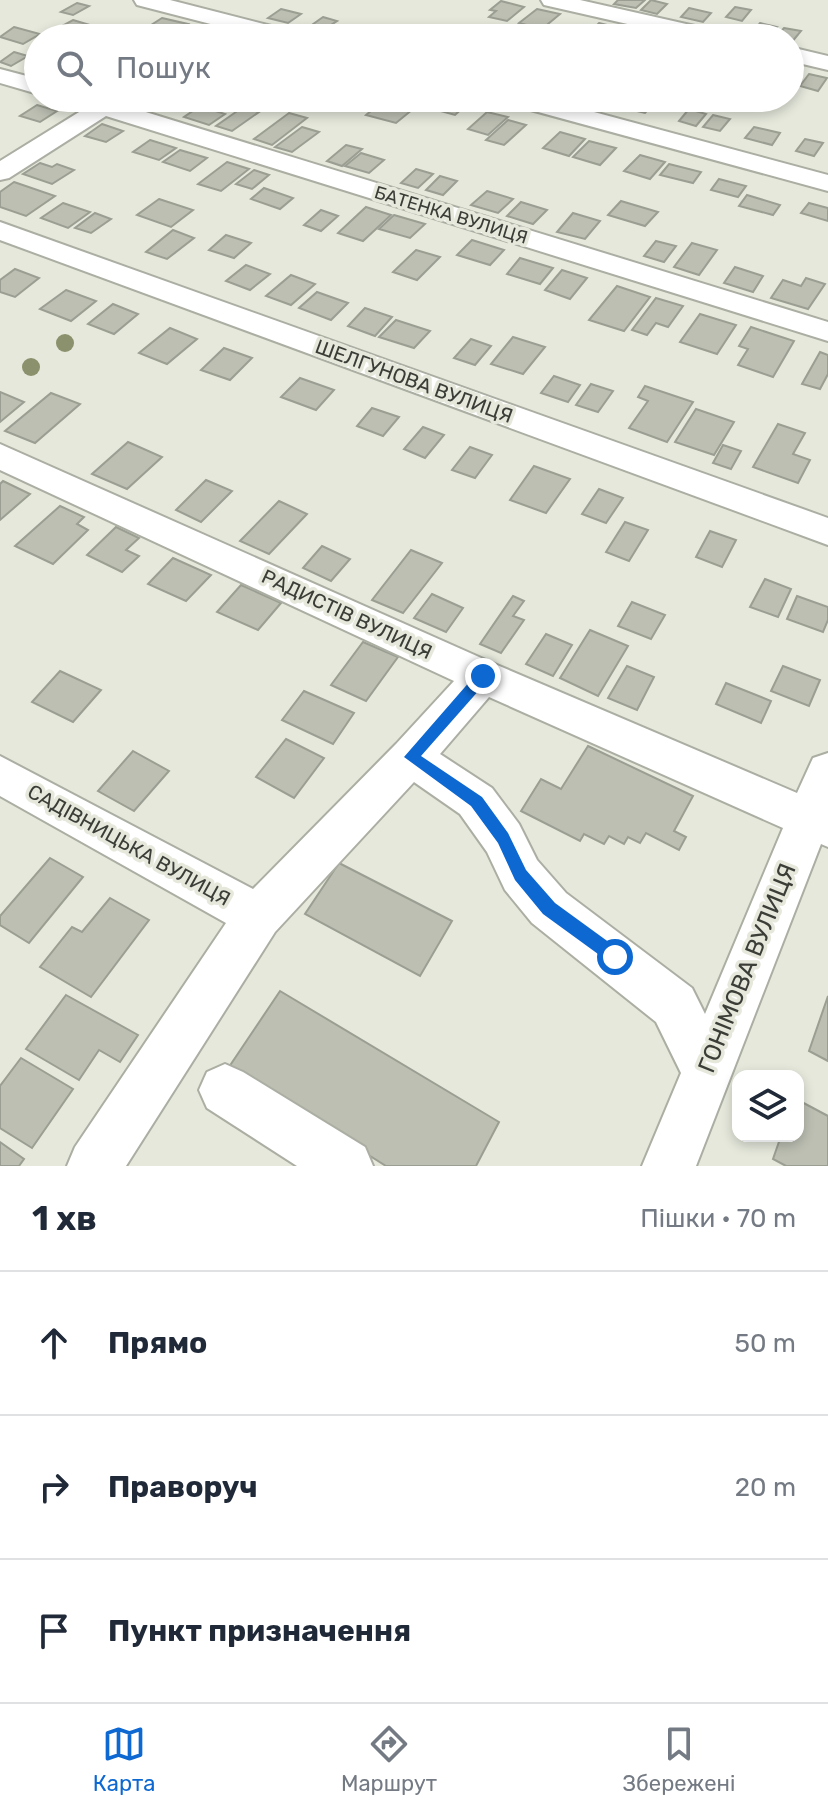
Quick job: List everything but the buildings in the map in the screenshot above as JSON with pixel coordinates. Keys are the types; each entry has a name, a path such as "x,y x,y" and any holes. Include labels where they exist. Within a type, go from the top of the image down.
{"street":[{"path":"145,0 239,24"},
{"path":"552,0 657,24"},
{"path":"235,23 258,8"},
{"path":"804,57 828,63"},
{"path":"0,76 24,83"},
{"path":"0,172 95,112"},
{"name":"БАТЕНКА ВУЛИЦЯ","path":"142,112 828,332"},
{"path":"566,112 828,183"},
{"name":"ШЕЛГУНОВА ВУЛИЦЯ","path":"0,230 828,532"},
{"name":"РАДИСТІВ ВУЛИЦЯ","path":"0,456 483,676 818,822"},
{"path":"94,1166 258,916 411,757 483,676"},
{"path":"411,757 476,801 503,838 521,875 549,908 674,1005 706,1069"},
{"name":"ГОНІМОВА ВУЛИЦЯ","path":"678,1162 706,1069 818,822 828,771"},
{"name":"САДІВНИЦЬКА ВУЛИЦЯ","path":"0,774 258,916"},
{"path":"225,1090 346,1166"}],"route":[{"path":"483,676 411,757 476,801 503,838 521,875 549,908 615,957"}]}
